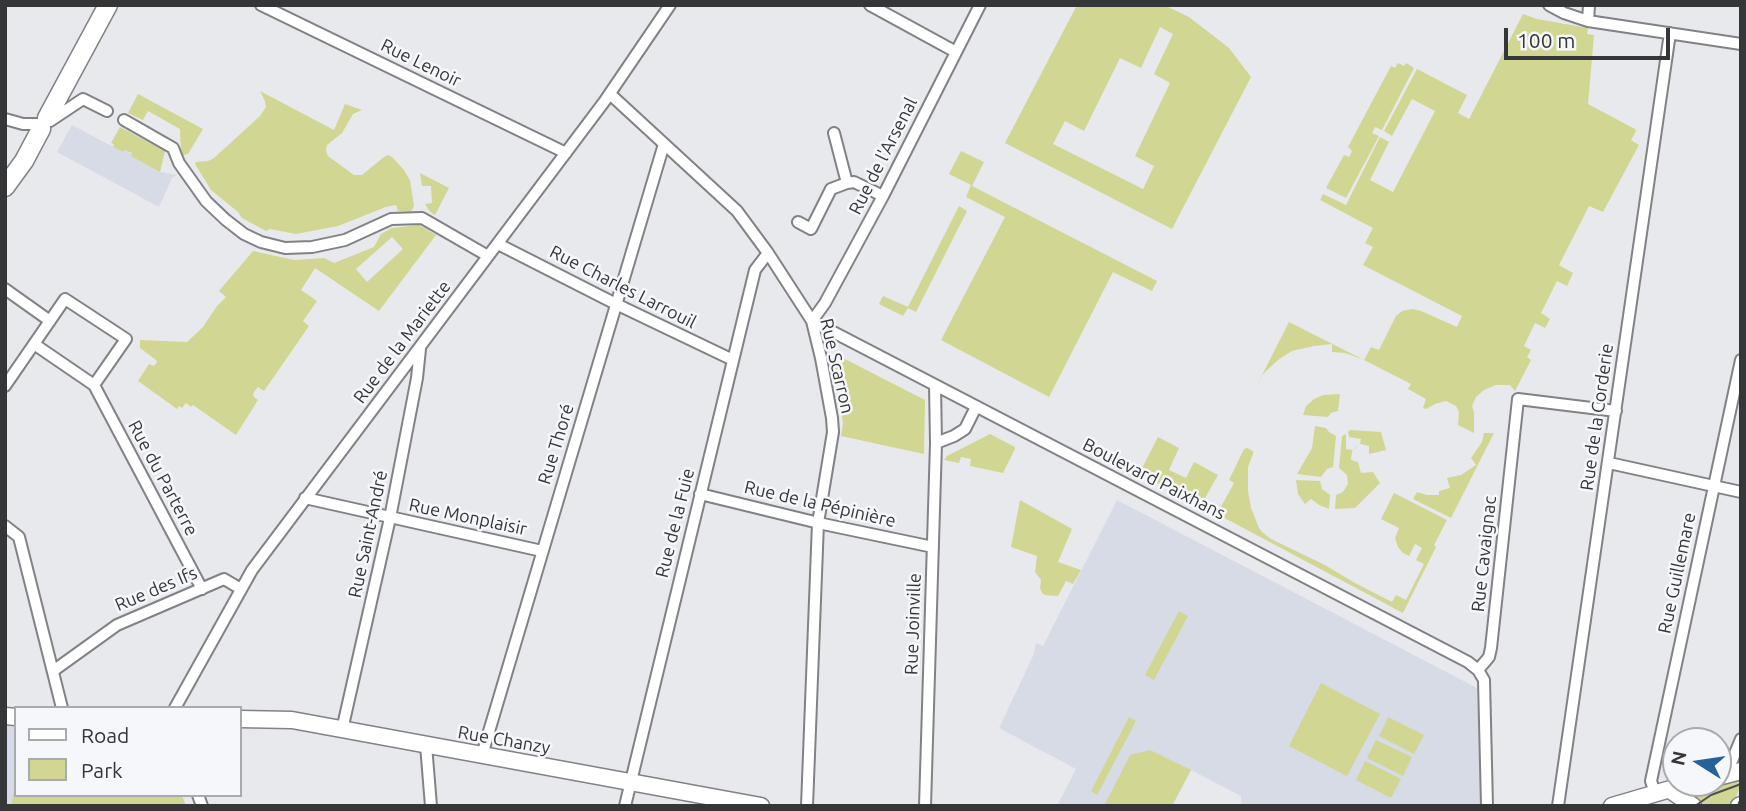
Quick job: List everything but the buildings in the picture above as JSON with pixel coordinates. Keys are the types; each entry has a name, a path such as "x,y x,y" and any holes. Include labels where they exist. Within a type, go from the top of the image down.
{"main road":[{"path":"5,187 24,161 40,124 108,5"},
{"name":"Rue Chanzy","path":"242,719 292,720 761,806"},
{"path":"1612,806 1662,792"},
{"path":"1673,797 1693,806"}],"street":[{"name":"Rue Lenoir","path":"261,5 566,153"},
{"name":"Rue de la Mariette","path":"176,706 251,570 610,94 670,5"},
{"path":"870,5 956,52"},
{"name":"Rue de l'Arsenal","path":"812,321 825,303 883,196 980,5"},
{"path":"1549,5 1588,21 1741,44"},
{"path":"1588,21 1589,5"},
{"name":"Rue de la Corderie","path":"1558,806 1670,33"},
{"name":"Rue Scarron","path":"610,94 737,211 812,321 833,432 818,523 807,806"},
{"path":"5,119 40,124 83,99 107,111"},
{"path":"124,120 173,148 179,163 206,201 244,234 261,242 285,248 312,247 345,240 391,219 422,218 488,256"},
{"path":"834,133 847,183"},
{"name":"Rue Thoré","path":"482,755 664,144"},
{"path":"798,222 811,229 831,189 847,183 854,182 883,196"},
{"name":"Rue Charles Larrouil","path":"498,244 733,360"},
{"name":"Rue de la Fuie","path":"625,806 755,270 768,253"},
{"path":"5,289 50,321"},
{"path":"5,386 65,299 126,339 94,385 34,345"},
{"name":"Boulevard Paixhans","path":"812,321 1468,662 1478,670"},
{"name":"Rue Saint-André","path":"342,730 390,518 419,369 418,355 421,345"},
{"name":"Rue Guillemare","path":"1663,727 1741,360"},
{"name":"Rue du Parterre","path":"94,385 202,589"},
{"name":"Rue Joinville","path":"925,806 936,443 935,385"},
{"name":"Rue Cavaignac","path":"1478,670 1489,657 1491,648 1518,399 1616,411"},
{"path":"936,443 965,429 976,407"},
{"path":"1609,463 1741,492"},
{"name":"Rue de la Pépinière","path":"700,494 818,523 933,547"},
{"name":"Rue Monplaisir","path":"306,498 542,551"},
{"path":"7,531 19,537 62,706"},
{"name":"Rue des Ifs","path":"53,671 117,625 224,579 241,589"},
{"path":"1478,670 1484,680 1487,806"},
{"name":"Rue Guillemare","path":"1662,729 1651,781 1662,792"},
{"path":"1732,763 1741,739"},
{"path":"426,745 431,806"}],"shaded area":[{"path":"72,125 123,152 124,150 132,154 160,172 177,175 172,178 159,207 57,152"},
{"path":"1117,500 1477,688 1481,806 1242,806 1241,796 1191,770 1172,806 1057,806 1076,769 999,728 1034,654 1036,643 1043,646"},
{"path":"5,725 14,725 14,797 104,806 5,806"}],"green space":[{"path":"1077,5 1168,7 1189,17 1229,48 1251,77 1172,229 1005,143","holes":["1160,27 1173,34 1154,74 1170,83 1135,156 1154,166 1143,189 1053,144 1065,121 1084,131 1120,58 1141,68"]},
{"path":"1523,14 1588,28 1587,34 1594,35 1588,104 1635,129 1631,140 1639,145 1603,212 1589,206 1559,265 1573,273 1567,286 1557,281 1541,313 1550,319 1545,328 1535,323 1524,346 1531,350 1527,357 1531,360 1515,391 1510,385 1496,385 1476,397 1472,406 1474,433 1458,425 1459,412 1456,406 1446,401 1423,408 1426,399 1408,389 1411,384 1364,360 1371,347 1379,350 1396,316 1402,311 1421,311 1457,327 1462,316 1363,265 1373,247 1365,243 1373,228 1320,200 1323,194 1346,205 1380,137 1389,142 1370,180 1393,192 1435,111 1412,99 1392,136 1384,131 1417,69 1467,95 1458,113 1469,119"},
{"path":"1398,63 1404,66 1406,63 1414,68 1382,130 1375,127 1372,133 1379,136 1346,198 1326,188 1344,155 1349,157 1352,151 1348,147 1391,66 1395,68"},
{"path":"260,91 334,130 345,104 362,110 353,114 342,133 327,145 328,156 354,175 362,175 388,155 392,157 410,180 414,206 412,210 398,211 396,205 386,207 338,226 296,234 270,229 266,231 242,218 211,190 195,164 214,158 260,116 266,107"},
{"path":"138,94 203,129 188,154 181,153 180,129 148,111 143,120 128,113"},
{"path":"120,127 165,151 160,172 131,156 132,153 113,147 114,144 111,143"},
{"path":"961,151 984,162 972,186 1157,281 1152,291 1113,272 1049,397 941,340 1005,217 966,197 971,185 949,174"},
{"path":"420,173 449,188 435,215 425,204 432,203 431,186 422,186"},
{"path":"959,206 967,211 916,312 908,308 903,316 879,304 883,296 908,307"},
{"path":"419,225 436,235 379,311 315,268 301,290 317,301 303,321 309,326 264,391 258,387 254,392 253,396 258,400 236,435 193,405 191,407 186,403 177,409 138,381 149,364 154,366 157,362 140,348 140,340 187,342 203,327 226,297 219,291 253,251 294,260 324,258 334,263 374,247 381,234 392,228","holes":["392,237 403,249 367,282 356,269"]},
{"path":"1289,322 1364,360 1345,353 1332,352 1332,344 1292,351 1263,374 1257,385"},
{"path":"841,357 925,400 924,454 841,436 843,423 833,361"},
{"path":"1340,394 1338,411 1328,417 1303,415 1306,406 1314,399 1323,395"},
{"path":"1315,426 1326,428 1336,436 1333,467 1327,469 1321,477 1297,474 1312,448"},
{"path":"1350,430 1381,432 1386,450 1369,454 1369,446 1360,444 1361,439 1349,437"},
{"path":"1484,433 1494,433 1451,518 1413,499 1417,492 1439,495 1439,491 1450,488 1447,478 1461,475 1476,465 1471,458 1482,442"},
{"path":"990,434 1015,447 1003,473 970,466 971,459 961,457 959,463 944,460 947,456"},
{"path":"1346,434 1346,449 1353,450 1360,444 1352,451 1351,460 1358,462 1361,473 1373,472 1380,483 1355,508 1335,509 1336,495 1343,492 1348,484 1347,475 1339,468 1342,436"},
{"path":"1158,437 1179,448 1169,470 1186,478 1194,462 1218,475 1201,505 1139,474"},
{"path":"1244,449 1253,451 1248,467 1251,508 1262,532 1392,602 1396,595 1406,600 1424,564 1416,560 1422,548 1415,544 1409,556 1403,553 1395,538 1399,528 1381,519 1394,493 1447,520 1403,613 1217,514 1234,483 1229,480"},
{"path":"1296,480 1320,481 1322,489 1330,495 1329,509 1311,499 1305,504 1298,494"},
{"path":"1020,500 1072,529 1058,562 1081,570 1073,584 1066,581 1058,596 1042,593 1041,580 1035,572 1037,556 1011,547"},
{"path":"1179,611 1188,616 1154,680 1145,675"},
{"path":"1321,683 1380,714 1347,776 1289,746"},
{"path":"1129,717 1136,721 1097,795 1091,791"},
{"path":"1388,717 1424,735 1414,754 1379,736"},
{"path":"1376,740 1412,757 1403,776 1367,758"},
{"path":"1150,750 1191,770 1172,806 1104,806 1130,755"},
{"path":"1365,761 1401,779 1391,798 1356,780"},
{"path":"1741,771 1741,785 1732,806 1702,806 1690,797 1732,797 1732,776"},
{"path":"14,792 14,797 183,797 186,806 11,806"}],"tram line":[{"path":"1695,806 1711,795 1741,784"}]}
